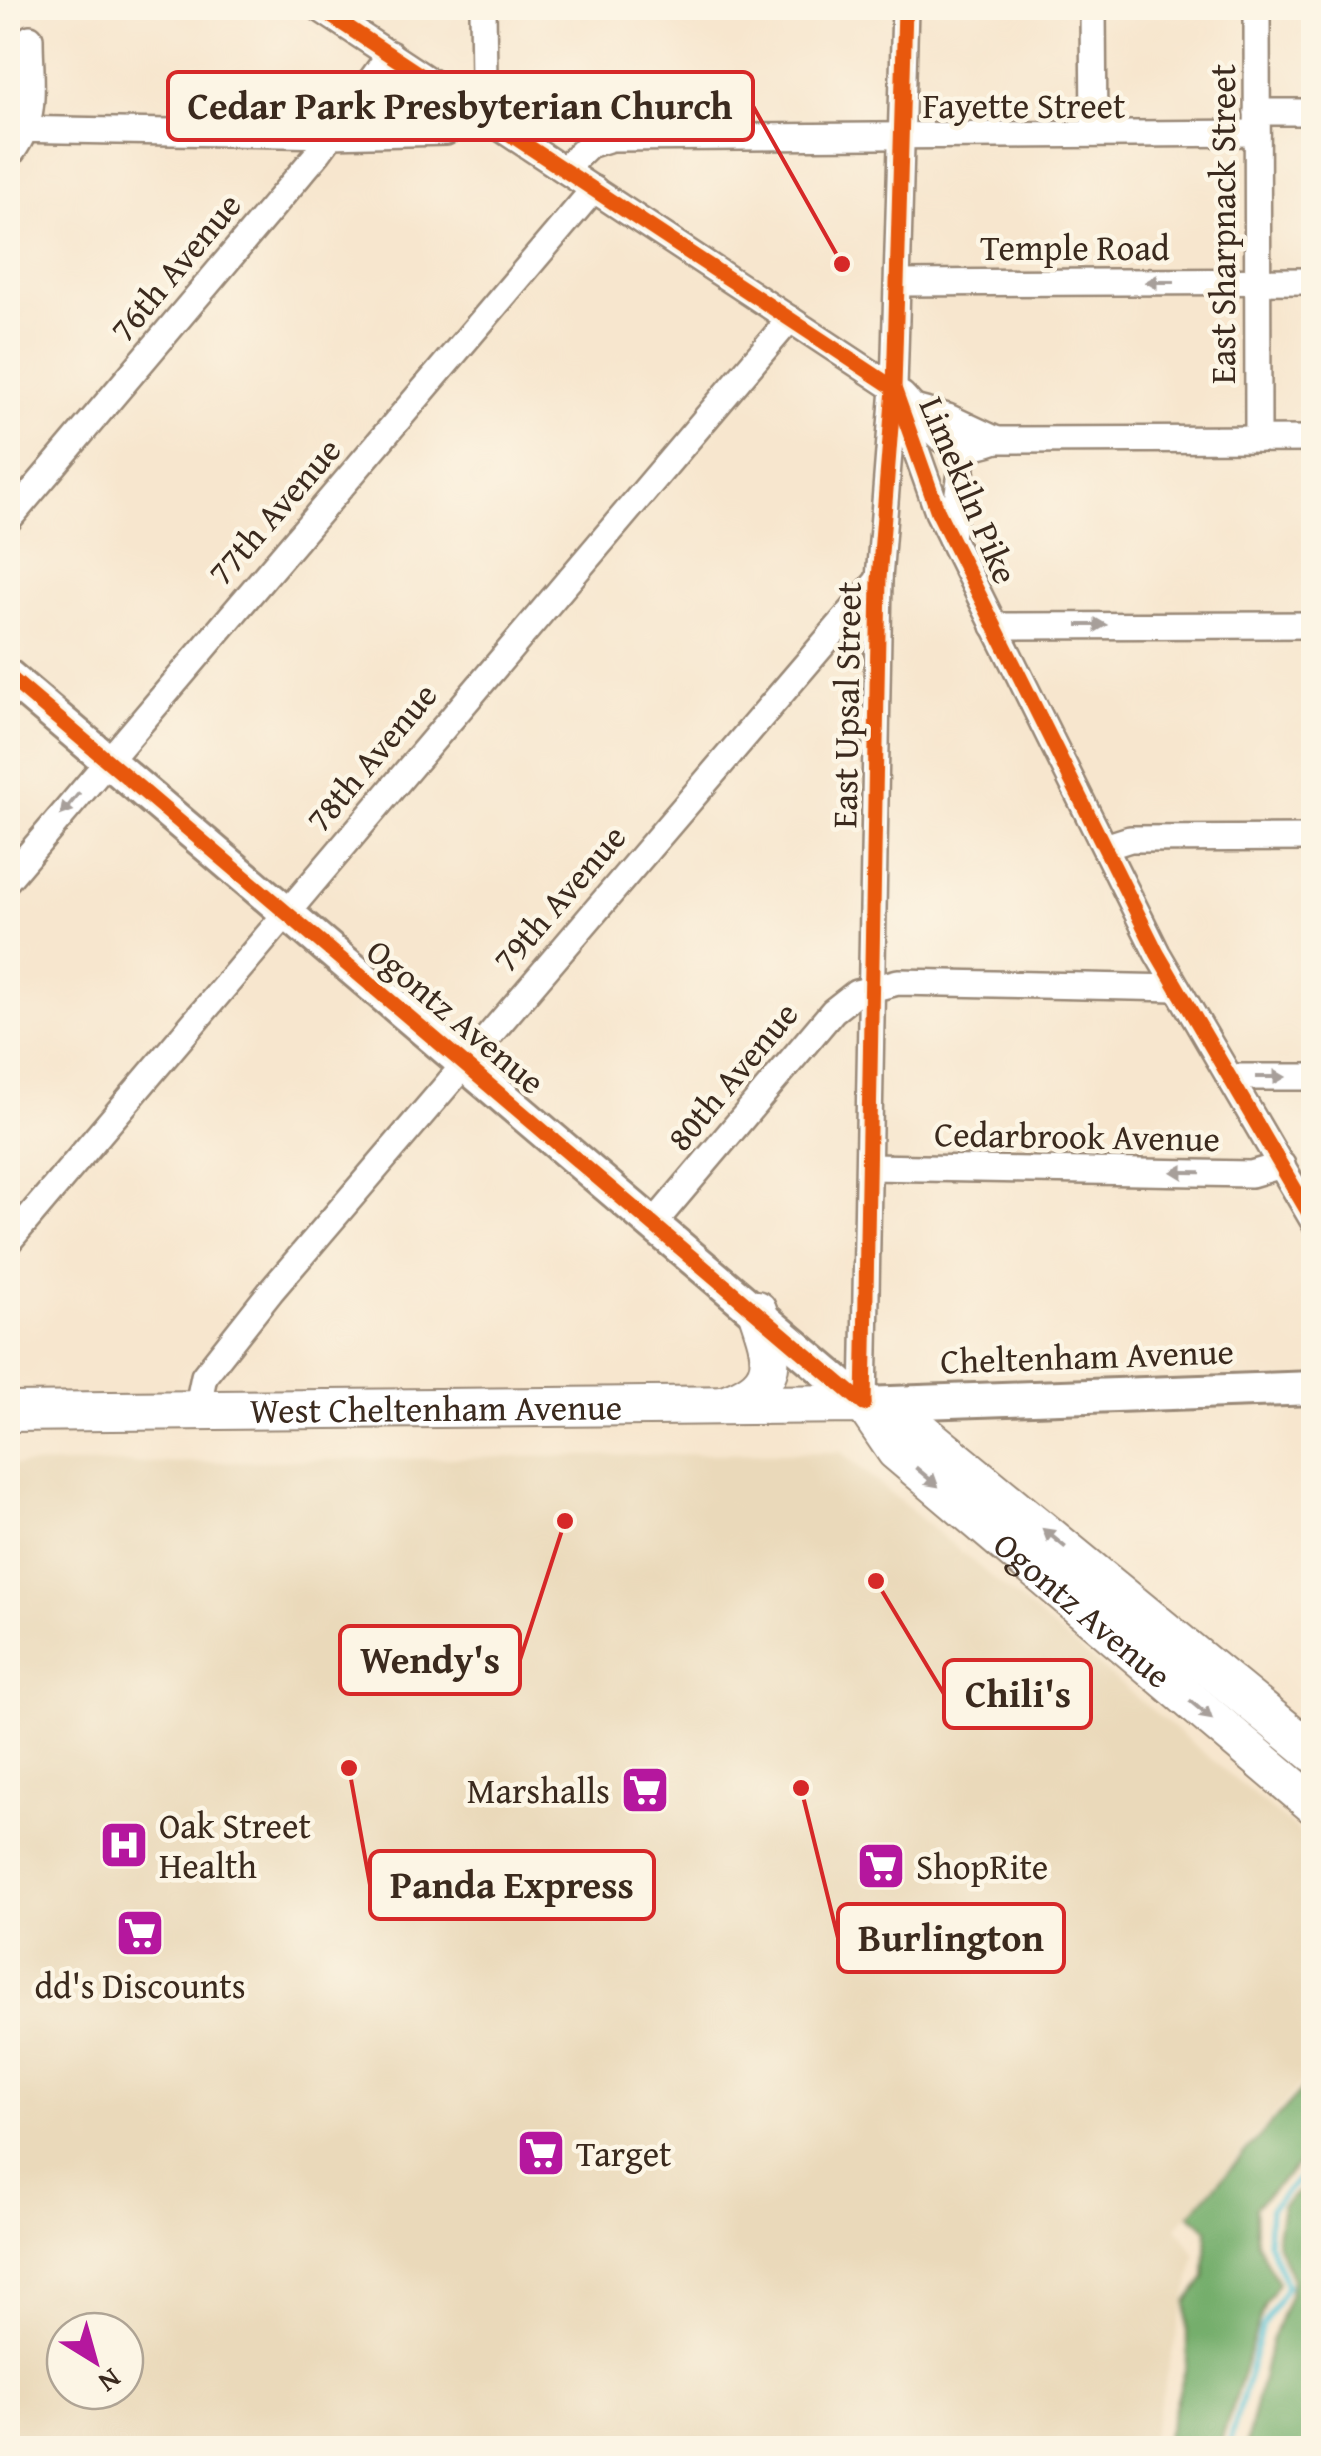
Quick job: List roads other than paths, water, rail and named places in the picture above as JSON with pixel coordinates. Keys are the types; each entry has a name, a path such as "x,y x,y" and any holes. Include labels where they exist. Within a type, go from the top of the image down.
{"highway":[{"path":"726,1404 754,1389 771,1364 772,1352 757,1310"},
{"name":"West Cheltenham Avenue","path":"8,1412 864,1404"},
{"name":"Ogontz Avenue","path":"864,1404 916,1427 1314,1753"},
{"name":"Ogontz Avenue","path":"864,1404 896,1451 1314,1804"}],"main road":[{"name":"Ogontz Avenue","path":"8,676 864,1404"},
{"name":"Cheltenham Avenue","path":"864,1404 1314,1388"}],"street":[{"name":"Limekiln Pike","path":"319,8 894,388 938,512 1105,847 1177,988 1311,1211"},
{"path":"17,130 446,132 475,110 484,80 483,8"},
{"name":"East Upsal Street","path":"864,1404 879,579 894,388 906,8"},
{"path":"1093,8 1094,134"},
{"name":"East Sharpnack Street","path":"1257,8 1258,439"},
{"path":"8,157 17,130 30,110 30,38"},
{"name":"76th Avenue","path":"8,520 332,134 390,54"},
{"name":"Fayette Street","path":"564,169 589,146 611,138 1094,134 1257,122 1314,112"},
{"name":"77th Avenue","path":"8,879 594,190"},
{"name":"Temple Road","path":"898,283 1314,281"},
{"name":"78th Avenue","path":"8,1242 790,319"},
{"path":"894,388 932,432 950,444 972,449 998,440 1314,439"},
{"path":"914,408 948,417 998,440"},
{"path":"952,538 964,447"},
{"name":"79th Avenue","path":"197,1410 204,1376 465,1063 879,579"},
{"path":"994,626 1314,625"},
{"path":"1105,847 1130,839 1314,838"},
{"path":"873,986 898,982 1177,988"},
{"name":"80th Avenue","path":"654,1222 833,1011 856,993 873,986"},
{"path":"1229,1077 1314,1077"},
{"name":"Cedarbrook Avenue","path":"870,1167 1252,1174 1282,1165"}],"waterway":[{"path":"1228,2448 1262,2327 1287,2286 1268,2241 1270,2209 1314,2162"}],"place":[{"name":"Cedar Park Presbyterian Church","path":"842,264"},
{"name":"Wendy's","path":"565,1521"},
{"name":"Chili's","path":"876,1581"},
{"name":"Panda Express","path":"349,1768"},
{"name":"Burlington","path":"801,1788"},
{"name":"Marshalls","path":"645,1790"},
{"name":"Oak Street Health","path":"124,1845"},
{"name":"ShopRite","path":"881,1866"},
{"name":"dd's Discounts","path":"140,1933"},
{"name":"Target","path":"541,2153"}]}
